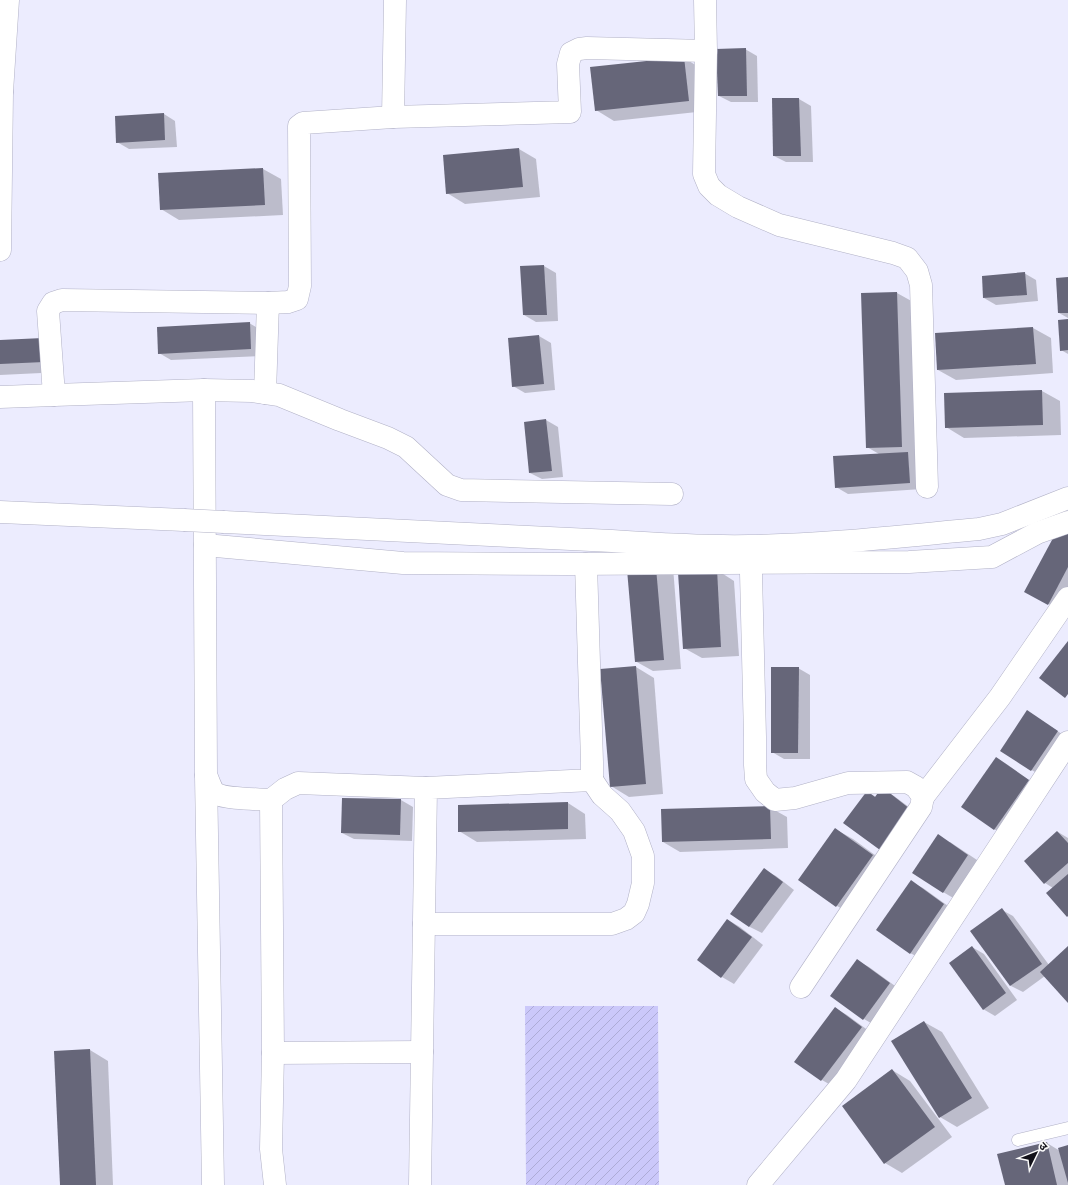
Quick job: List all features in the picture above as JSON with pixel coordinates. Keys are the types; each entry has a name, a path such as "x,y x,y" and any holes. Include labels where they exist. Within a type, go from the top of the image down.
{"street":[{"path":"0,250 1,94 8,0"},
{"path":"393,117 395,0"},
{"path":"705,0 706,51 704,174 709,186 718,195 738,207 779,225 893,253 907,258 917,271 921,285 927,487"},
{"path":"54,395 48,311 53,303 62,300 268,303 288,302 297,299 300,286 299,126 303,123 393,117 570,112 568,64 571,53 579,49 706,51"},
{"path":"265,393 268,303"},
{"path":"204,390 206,775 213,1185"},
{"path":"0,397 204,390 252,391 279,395 388,438 406,447 448,485 461,490 672,494"},
{"path":"0,512 675,545 748,546 833,543 979,529 1002,524 1068,498"},
{"path":"204,545 403,563 586,564 909,562 992,557 1037,533 1068,522"},
{"path":"424,924 612,924 626,919 634,913 638,904 643,883 643,856 634,831 620,811 602,795 592,780 586,564"},
{"path":"751,573 755,765 756,780 765,792 775,800 795,798 848,783 907,782 916,787 923,796"},
{"path":"801,987 921,807 923,796 1000,697 1068,598"},
{"path":"758,1185 846,1080 1068,742"},
{"path":"206,775 216,794 271,800 285,789 298,783 426,788 592,780"},
{"path":"420,1185 426,788"},
{"path":"271,800 273,1053 271,1150 275,1185"},
{"path":"273,1053 422,1052"}],"lane":[{"path":"1018,1140 1068,1128"}],"shaded area":[{"path":"525,1006 658,1006 659,1185 526,1185"}],"building":[{"path":"746,48 747,96 718,96 716,49"},
{"path":"684,57 689,101 595,111 590,67"},
{"path":"772,98 799,98 801,156 773,156"},
{"path":"164,113 165,140 116,143 115,116"},
{"path":"519,148 523,187 446,194 443,155"},
{"path":"263,168 265,205 160,210 158,173"},
{"path":"544,265 547,315 523,315 520,266"},
{"path":"1025,272 1027,295 983,298 982,276"},
{"path":"1068,277 1068,313 1058,313 1056,278"},
{"path":"897,292 902,447 866,448 861,293"},
{"path":"1068,319 1068,350 1060,351 1058,320"},
{"path":"250,322 251,349 158,354 157,327"},
{"path":"1033,327 1036,364 937,370 935,333"},
{"path":"539,335 544,384 512,387 508,338"},
{"path":"43,338 44,362 0,364 0,340"},
{"path":"1042,390 1043,425 945,428 944,393"},
{"path":"546,419 552,471 529,473 524,422"},
{"path":"908,452 910,483 835,488 833,456"},
{"path":"1059,527 1068,532 1068,567 1048,605 1024,592"},
{"path":"655,556 664,660 635,662 626,558"},
{"path":"717,569 721,647 683,649 678,572"},
{"path":"1068,641 1068,694 1065,698 1039,678"},
{"path":"636,666 646,784 610,787 600,669"},
{"path":"771,667 799,667 798,753 771,753"},
{"path":"1027,710 1058,731 1031,771 1000,751"},
{"path":"996,757 1029,780 994,830 961,807"},
{"path":"882,787 910,809 880,850 843,823 867,791 875,797"},
{"path":"342,798 401,799 400,835 341,833"},
{"path":"568,802 568,829 458,832 458,805"},
{"path":"770,806 771,839 662,842 661,809"},
{"path":"835,828 873,855 836,907 798,880"},
{"path":"1057,831 1068,843 1068,863 1044,884 1024,861"},
{"path":"938,834 968,855 943,893 912,873"},
{"path":"764,868 783,882 749,927 730,914"},
{"path":"1068,874 1068,916 1067,917 1046,893"},
{"path":"911,880 944,904 910,954 876,930"},
{"path":"1002,908 1042,964 1010,986 970,931"},
{"path":"727,919 752,937 721,978 697,960"},
{"path":"972,946 1006,993 983,1010 949,963"},
{"path":"1068,946 1068,1003 1040,972"},
{"path":"857,959 890,983 863,1020 830,996"},
{"path":"835,1007 862,1027 821,1081 794,1062"},
{"path":"924,1021 972,1098 939,1118 891,1041"},
{"path":"90,1049 96,1185 60,1185 54,1051"},
{"path":"892,1069 935,1127 884,1164 842,1106"},
{"path":"1047,1142 1057,1185 1005,1185 997,1154"},
{"path":"1068,1145 1068,1183 1058,1148"}]}
